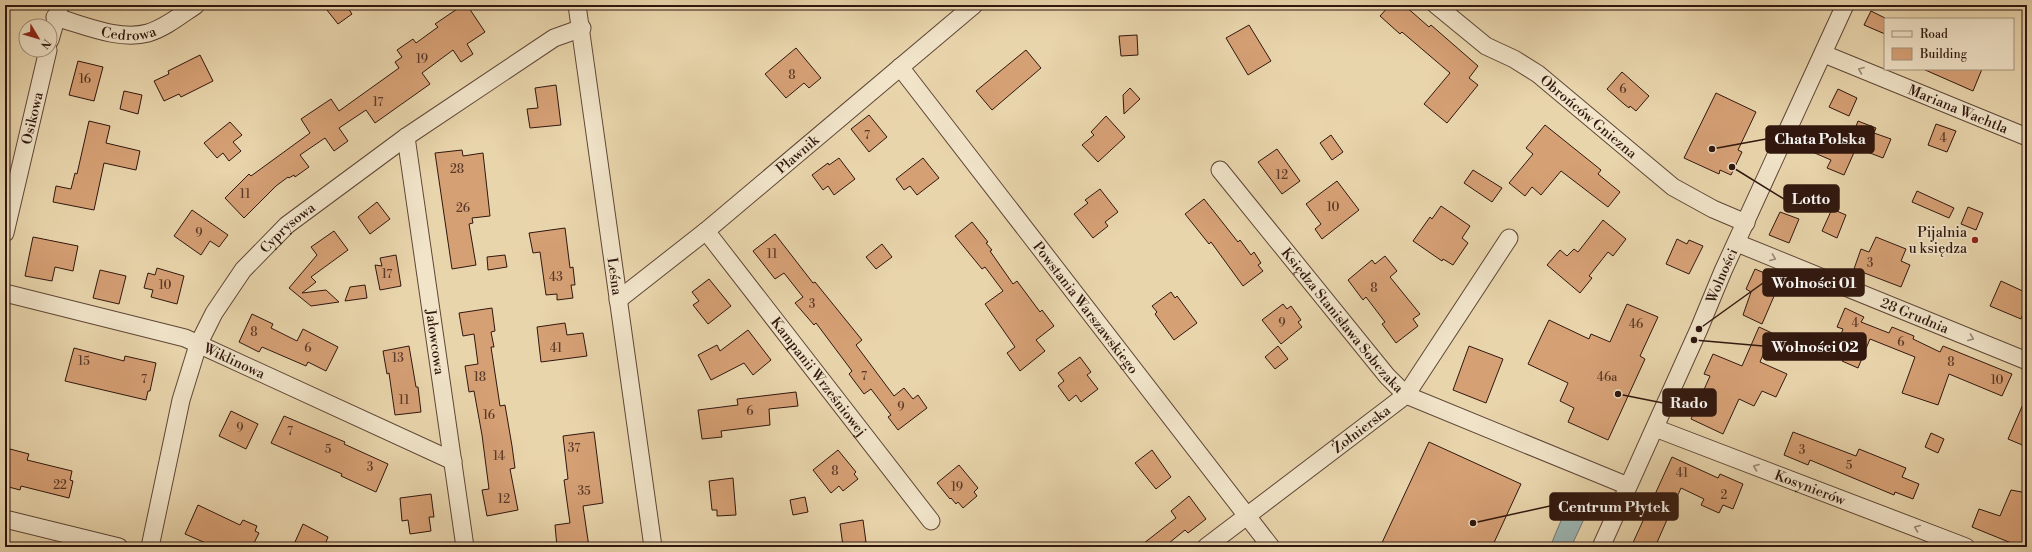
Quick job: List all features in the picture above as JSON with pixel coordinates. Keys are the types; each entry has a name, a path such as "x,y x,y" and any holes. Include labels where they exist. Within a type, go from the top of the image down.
{"street":[{"name":"Cedrowa","path":"57,11 130,36 149,33 166,25 196,5"},
{"name":"Leśna","path":"577,5 582,28 653,547"},
{"name":"Pławnik","path":"618,300 706,231 974,5"},
{"name":"Obrońców Gniezna","path":"1436,5 1486,46 1514,59 1538,74 1673,186 1713,210 1746,223"},
{"name":"Wolności","path":"1601,547 1746,223 1846,5"},
{"name":"Cyprysowa","path":"150,547 181,400 198,345 214,313 243,270 287,225 406,137 554,38 582,28"},
{"name":"Mariana Wachtla","path":"1824,54 2027,137"},
{"name":"Osikowa","path":"5,233 46,58"},
{"name":"Powstania Warszawskiego","path":"900,67 1271,547"},
{"name":"Jałowcowa","path":"406,137 465,547"},
{"name":"Księdza Stanisława Sobczaka","path":"1220,170 1387,376 1406,395 1628,486"},
{"name":"Kampanii Wrześniowej","path":"706,231 931,521"},
{"name":"Żołnierska","path":"1206,547 1246,515 1406,395 1509,238"},
{"name":"28 Grudnia","path":"1737,243 2027,361"},
{"name":"Wiklinowa","path":"5,293 185,338 453,460"},
{"name":"Kosynierów","path":"1655,428 1966,547"},
{"path":"5,519 119,547"}],"water":[{"path":"1565,511 1584,519 1571,547 1550,547"}],"building":[{"path":"323,5 346,5 352,14 338,24"},
{"path":"463,5 467,5 485,32 467,44 473,54 461,62 453,50 422,73 430,84 375,123 366,110 339,128 348,141 334,151 325,138 300,155 309,167 295,177 294,175 289,178 288,177 276,186 244,218 225,198 249,174 251,176 310,133 301,119 331,99 339,111 399,68 395,62 402,57 397,50 413,39 416,43 438,27 435,24"},
{"path":"1390,5 1404,5 1429,27 1431,25 1478,66 1469,78 1478,85 1447,123 1424,104 1450,73 1402,32 1400,34 1380,16"},
{"path":"1871,11 1885,18 1884,34 1864,25"},
{"path":"1249,25 1271,61 1248,75 1226,38"},
{"path":"1137,35 1138,55 1121,56 1119,36"},
{"path":"796,48 821,78 809,88 804,83 786,98 765,74"},
{"path":"1026,50 1041,68 992,110 976,91"},
{"path":"200,55 213,81 181,97 179,94 164,101 154,81 169,74 168,71"},
{"path":"78,61 103,67 94,101 69,95"},
{"path":"1925,70 1982,70 1973,91"},
{"path":"1622,72 1649,96 1636,111 1630,106 1629,108 1607,89"},
{"path":"556,85 561,125 530,128 527,109 538,108 535,88"},
{"path":"1130,88 1140,99 1124,114 1123,95"},
{"path":"1838,89 1857,98 1849,116 1829,107"},
{"path":"124,91 142,95 138,114 120,109"},
{"path":"1716,93 1756,112 1738,150 1742,152 1731,175 1720,170 1719,174 1684,158"},
{"path":"869,115 887,137 869,152 851,129"},
{"path":"1106,116 1125,137 1098,162 1082,145 1094,135 1091,132"},
{"path":"89,121 110,126 106,143 140,151 136,170 104,163 94,210 53,202 56,186 71,189 75,173 77,174"},
{"path":"1858,121 1876,128 1874,133 1891,139 1883,158 1849,145"},
{"path":"230,122 242,135 233,142 241,151 229,161 223,153 217,158 204,143"},
{"path":"1936,124 1956,131 1947,152 1928,145"},
{"path":"1545,125 1601,170 1598,174 1620,192 1608,207 1561,171 1541,195 1532,187 1525,196 1509,183 1533,154 1526,148"},
{"path":"1818,132 1856,148 1844,175 1827,168 1831,160 1810,151"},
{"path":"1331,135 1343,152 1332,160 1320,143"},
{"path":"1277,149 1300,181 1282,194 1258,162"},
{"path":"462,150 463,156 483,153 490,216 472,218 473,223 469,224 476,265 452,269 435,153"},
{"path":"839,158 855,179 834,195 828,186 823,190 812,175 828,163 829,165"},
{"path":"923,158 939,178 917,195 910,186 904,190 896,179"},
{"path":"1473,170 1502,188 1492,202 1464,183"},
{"path":"1337,181 1359,210 1322,239 1315,229 1321,224 1306,204"},
{"path":"1100,189 1118,212 1105,222 1108,226 1093,238 1074,214 1088,203 1085,200"},
{"path":"1917,191 1954,208 1949,218 1912,202"},
{"path":"1204,199 1238,242 1240,240 1251,255 1254,252 1261,263 1258,265 1263,271 1243,286 1211,242 1209,244 1185,214"},
{"path":"377,202 390,219 370,234 358,217"},
{"path":"1441,206 1470,226 1462,238 1468,243 1453,265 1443,259 1442,261 1413,241 1430,217 1432,219"},
{"path":"1968,207 1983,213 1976,230 1961,224"},
{"path":"1832,209 1846,215 1837,238 1822,231"},
{"path":"192,210 228,235 219,247 210,241 201,255 174,236"},
{"path":"1780,212 1799,219 1789,243 1769,235"},
{"path":"1603,220 1626,239 1613,256 1608,252 1589,276 1592,278 1580,293 1547,265 1560,250 1567,256 1574,249 1578,252"},
{"path":"972,222 988,242 986,243 992,250 990,251 1013,284 1017,281 1040,312 1042,310 1054,326 1036,340 1045,351 1020,371 1007,353 1015,347 985,304 1003,291 985,267 982,269 955,236"},
{"path":"565,228 570,268 573,267 575,285 571,285 573,298 557,300 557,294 546,295 540,252 533,253 529,233"},
{"path":"334,231 348,250 311,277 316,282 302,293 326,290 339,302 311,306 289,288 317,255 311,247"},
{"path":"775,234 813,283 815,282 862,340 856,345 894,396 904,388 913,399 918,395 927,408 898,430 888,417 891,415 871,389 864,394 849,374 852,371 816,323 814,325 795,303 803,297 784,273 775,279 753,251"},
{"path":"33,237 78,246 73,271 55,267 52,281 25,276"},
{"path":"1876,237 1906,249 1901,261 1910,265 1901,287 1854,269 1861,249 1869,252"},
{"path":"1677,239 1687,244 1689,240 1703,246 1689,274 1666,264"},
{"path":"882,244 892,257 876,269 866,257"},
{"path":"396,255 401,286 380,290 375,265 382,266 380,258"},
{"path":"505,255 507,267 488,270 487,257"},
{"path":"1385,256 1397,271 1390,277 1420,314 1413,319 1418,326 1396,343 1382,324 1385,322 1366,297 1363,300 1348,280 1372,260 1375,264"},
{"path":"157,268 184,276 177,304 151,297 153,290 144,288 148,273 155,275"},
{"path":"1755,269 1781,280 1762,324 1743,315 1751,292 1746,289"},
{"path":"100,270 126,276 119,304 93,298"},
{"path":"709,279 731,306 708,324 693,305 699,301 692,292"},
{"path":"2001,281 2027,293 2027,304 2021,319 1990,306"},
{"path":"365,285 367,298 345,301 350,287"},
{"path":"1171,292 1175,298 1177,296 1197,323 1174,340 1155,314 1157,312 1152,306"},
{"path":"1283,304 1287,309 1291,306 1301,320 1298,322 1302,327 1281,344 1262,320"},
{"path":"1627,304 1658,317 1640,356 1645,359 1608,440 1568,422 1574,408 1560,401 1568,383 1528,364 1549,320 1589,339 1591,334 1610,342"},
{"path":"492,308 495,331 491,332 494,347 491,347 500,406 505,405 512,446 515,468 510,469 518,510 487,516 482,490 489,489 482,435 474,391 469,392 465,366 478,364 474,334 463,336 459,313"},
{"path":"1845,308 1864,317 1861,322 1889,333 1892,327 1914,336 1913,339 1940,352 1943,346 2012,374 2002,396 1949,374 1938,405 1902,393 1915,357 1870,339 1858,368 1842,361 1844,357 1834,352 1843,329 1837,327"},
{"path":"252,314 273,324 271,328 297,341 303,329 338,347 326,371 308,362 306,366 262,347 259,352 239,342"},
{"path":"565,323 567,335 583,333 587,356 541,362 537,327"},
{"path":"1759,327 1772,333 1760,362 1787,374 1776,397 1762,391 1754,406 1739,399 1723,434 1691,419 1710,376 1704,374 1713,354 1742,366"},
{"path":"748,330 771,360 753,375 744,363 711,380 698,355 717,345 720,351"},
{"path":"409,346 416,387 418,387 421,412 395,415 389,373 387,374 383,351"},
{"path":"1278,346 1288,359 1275,369 1265,357"},
{"path":"1469,346 1503,359 1486,403 1453,390"},
{"path":"74,348 124,361 125,356 156,363 150,391 148,391 146,400 65,381"},
{"path":"1080,357 1091,372 1087,375 1098,389 1081,402 1076,395 1069,401 1058,386 1064,381 1058,373"},
{"path":"796,392 798,406 769,409 770,425 721,431 722,437 702,439 698,410 738,405 737,399"},
{"path":"2027,395 2027,447 2008,439"},
{"path":"231,411 258,424 246,449 219,436"},
{"path":"284,416 345,442 344,444 388,464 376,492 341,476 342,474 271,443"},
{"path":"594,432 603,503 583,506 589,547 557,547 555,525 570,523 564,480 568,479 563,436"},
{"path":"1793,432 1856,456 1859,449 1906,468 1902,477 1919,484 1913,499 1895,492 1894,495 1810,460 1808,465 1784,455"},
{"path":"1931,433 1944,439 1938,453 1925,447"},
{"path":"1429,442 1521,484 1492,547 1380,547"},
{"path":"10,449 29,454 27,460 72,471 70,480 73,481 69,498 21,486 20,490 5,486 5,457 8,458"},
{"path":"838,450 856,472 854,474 858,479 843,491 839,486 831,493 813,470"},
{"path":"1152,450 1171,477 1156,489 1135,463"},
{"path":"1672,457 1718,478 1720,474 1743,484 1733,509 1723,505 1719,513 1701,505 1704,499 1681,488 1655,547 1631,547"},
{"path":"959,465 978,488 974,492 977,496 963,508 958,502 956,504 951,498 950,499 937,483"},
{"path":"733,478 736,515 717,516 717,510 712,510 709,481"},
{"path":"2011,490 2027,493 2027,547 2021,547 1972,527 1979,509 2000,516"},
{"path":"431,494 434,517 429,517 431,531 410,534 408,520 402,521 400,498"},
{"path":"1189,496 1206,519 1188,533 1185,530 1164,547 1139,547 1176,518 1171,511"},
{"path":"805,497 808,512 793,515 790,500"},
{"path":"198,505 240,525 243,520 257,526 255,531 259,533 252,547 215,547 185,534"},
{"path":"863,520 866,542 843,546 840,524"},
{"path":"303,524 328,537 324,547 305,547 295,542"}],"place":[{"name":"Chata Polska","path":"1712,149"},
{"name":"Lotto","path":"1732,167"},
{"name":"Pijalnia u księdza","path":"1975,240"},
{"name":"Wolności 01","path":"1699,329"},
{"name":"Wolności 02","path":"1694,340"},
{"name":"Rado","path":"1618,394"},
{"name":"Centrum Płytek","path":"1473,523"}]}
